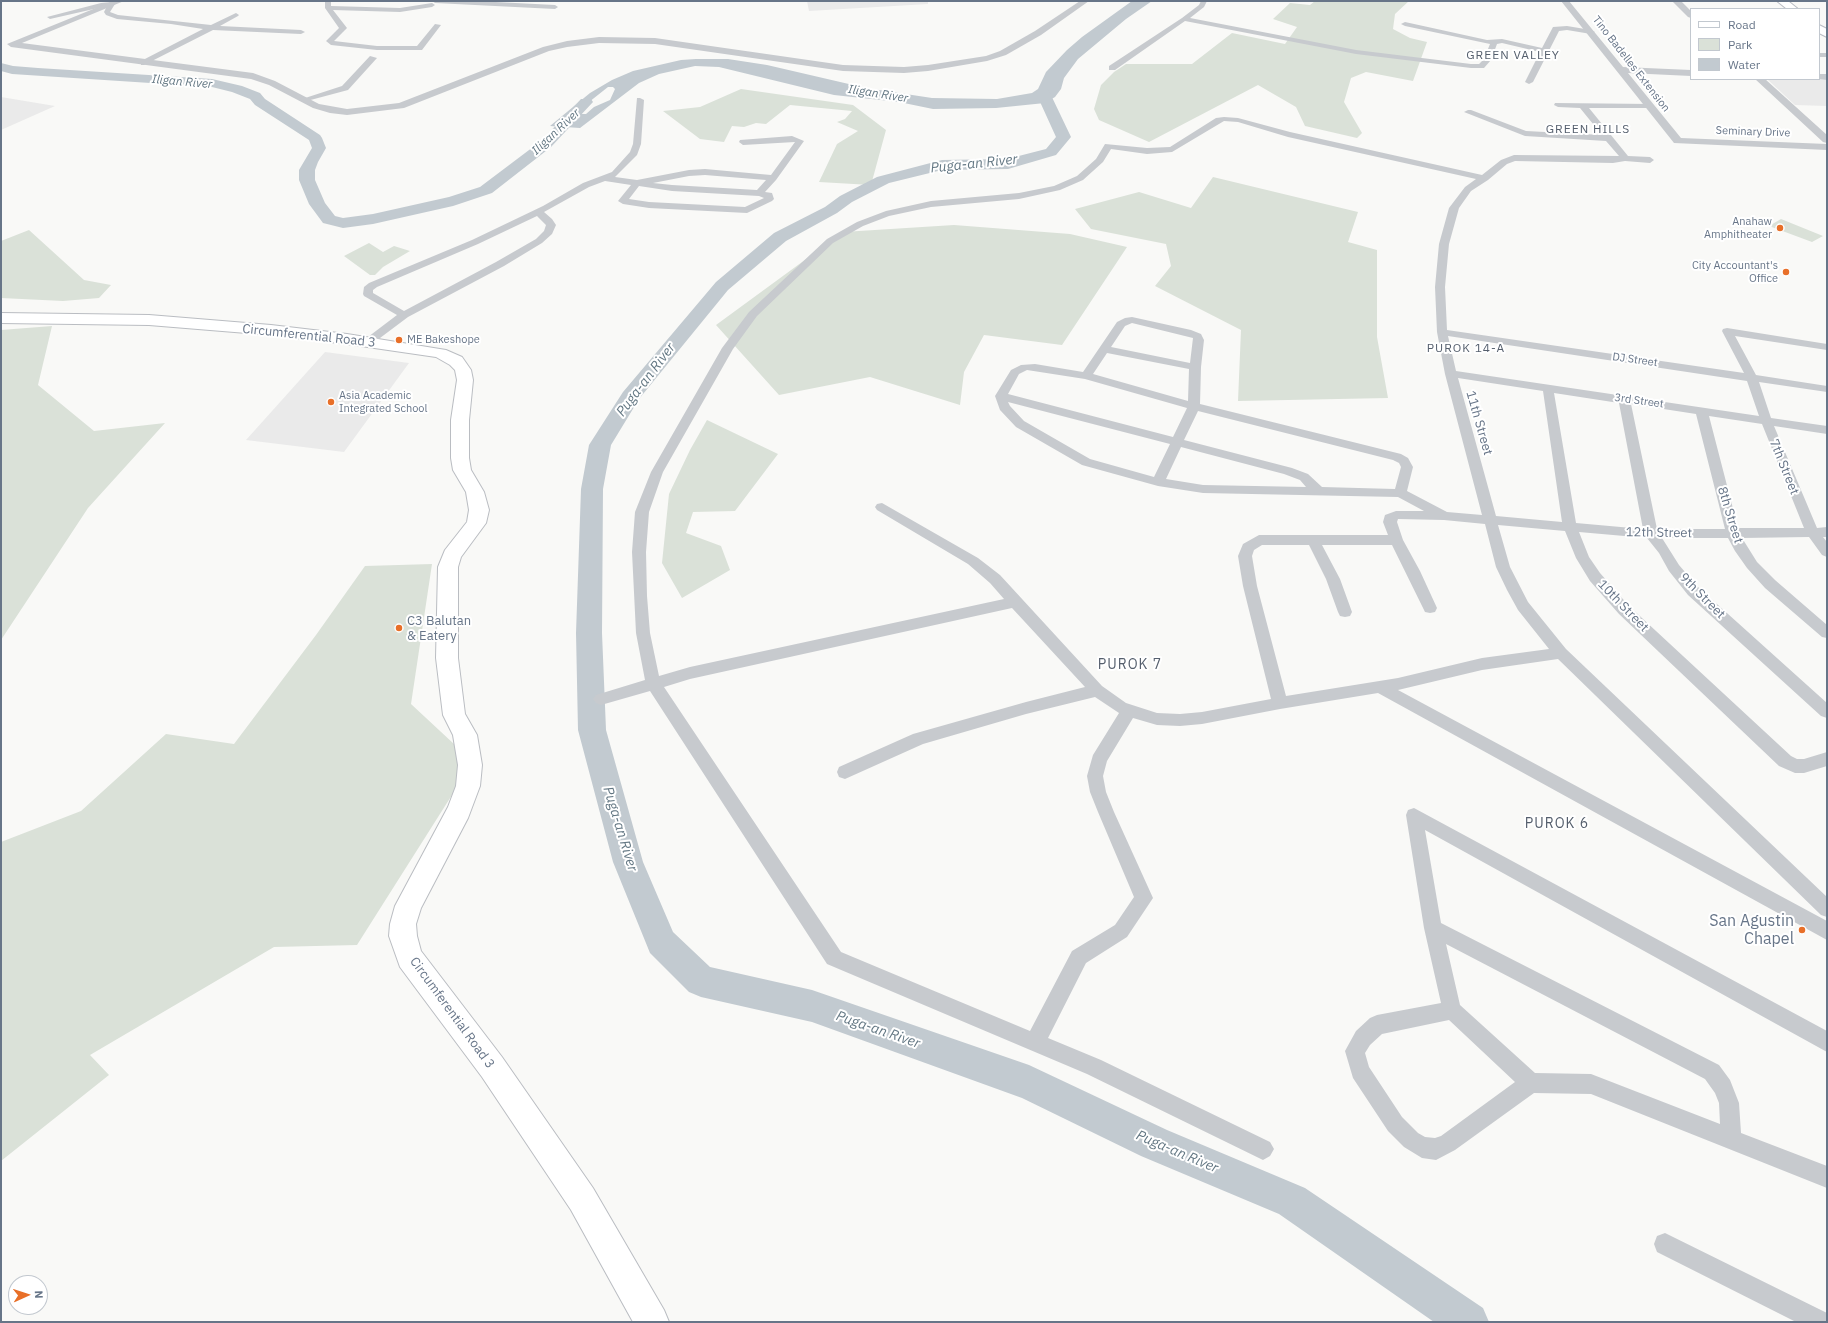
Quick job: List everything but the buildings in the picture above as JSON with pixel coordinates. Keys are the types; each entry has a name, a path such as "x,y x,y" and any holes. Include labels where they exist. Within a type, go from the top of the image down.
{"main road":[{"path":"1782,1 1792,8"},
{"name":"Circumferential Road 3","path":"1,318 149,320 271,330 440,353 456,361 462,370 465,380 460,420 460,458 462,470 475,492 479,510 476,523 452,555 448,568 447,658 454,715 465,735 470,766 468,786 459,810 408,906 403,924 404,936 410,958 492,1067 582,1199 652,1322"}],"street":[{"path":"11,44 144,63 254,76 272,83 303,100 330,110 347,112 401,106 551,48 575,43 605,40 655,41 843,68 904,70 928,68 987,58 1002,53 1038,33 1085,1"},
{"path":"1112,68 1202,6 1204,1"},
{"name":"Tino Badelles Extension","path":"1565,1 1678,141"},
{"path":"1676,1 1690,14"},
{"path":"328,5 391,10 409,9 436,2 551,5"},
{"path":"50,17 116,3"},
{"path":"116,3 107,12 108,14 117,17 171,22 198,27 301,32"},
{"path":"1,48 116,3"},
{"path":"328,5 343,28 330,40 331,44 377,48 419,48 436,25"},
{"path":"384,18 391,10"},
{"path":"144,63 236,15"},
{"path":"1184,19 1356,52 1471,66 1481,66 1487,60 1494,42"},
{"path":"1404,24 1487,42 1502,41 1544,51"},
{"path":"1529,82 1556,29 1567,28 1590,32"},
{"path":"303,100 345,88 373,58"},
{"path":"1620,70 1690,73"},
{"path":"1761,80 1827,140"},
{"path":"404,315 368,294 368,289 373,285 475,242 538,212 571,192 620,170 634,153 637,144 640,100"},
{"path":"1558,105 1649,106"},
{"path":"1583,106 1607,138 1625,158"},
{"path":"1468,112 1525,133 1607,138"},
{"path":"1263,1149 1094,1067 834,958 807,920 653,684 643,633 639,552 642,512 657,472 728,348 753,314 811,258 842,233 886,214 930,204 1018,196 1057,188 1080,178 1100,160 1108,146 1147,151 1172,149 1219,120 1224,119 1238,120 1288,134 1485,178"},
{"path":"743,142 792,139 798,140 798,145 773,178 759,193"},
{"name":"Seminary Drive","path":"1678,141 1827,147"},
{"name":"11th Street","path":"1650,160 1625,158 1613,160 1514,158 1504,162 1485,178 1468,189 1454,208 1450,220 1444,244 1440,287 1442,332 1451,374 1492,521 1503,567 1523,606 1561,652 1827,908"},
{"path":"604,178 637,183 672,188 759,193 769,195 769,199 747,210 649,205 623,201 637,183 697,172 773,178"},
{"path":"368,342 404,315 500,264 539,241 549,232 551,224 538,212"},
{"path":"1086,376 1105,350 1121,324 1125,321 1132,320 1191,333 1197,336 1199,340 1195,367 1194,406 1158,482"},
{"name":"7th Street","path":"1827,347 1727,331 1752,378 1766,420 1804,515 1813,533 1827,552"},
{"name":"DJ Street","path":"1442,332 1827,389"},
{"path":"1105,350 1195,367"},
{"path":"1400,493 1407,467 1404,461 1397,457 1194,406 1086,376 1036,367 1025,367 1014,372 1001,396 1004,406 1020,424 1056,446 1086,462 1158,482 1203,489 1318,490 1400,493 1444,516"},
{"name":"3rd Street","path":"1451,374 1701,410 1827,430"},
{"name":"10th Street","path":"1548,389 1570,528 1595,577 1609,595 1785,761 1795,766 1804,766 1827,759"},
{"path":"1001,396 1288,471 1304,477 1318,490"},
{"name":"9th Street","path":"1624,399 1651,534 1664,550 1674,568 1693,591 1827,712"},
{"name":"8th Street","path":"1701,410 1733,533 1740,548 1752,565 1770,584 1827,633"},
{"path":"882,507 973,561 995,579 1097,690 1129,711 1157,719 1180,720 1202,718 1280,703 1378,686 1398,684 1482,664 1561,652"},
{"name":"12th Street","path":"1396,540 1390,518 1396,515 1444,516 1651,534 1827,532"},
{"path":"1280,703 1250,586 1245,556 1248,547 1259,540 1396,540 1413,571 1430,608"},
{"path":"1313,540 1333,579 1345,612"},
{"path":"601,699 690,674 1015,602"},
{"path":"1378,686 1827,931"},
{"path":"845,772 919,739 1026,708 1097,690"},
{"path":"1035,1042 1079,957 1121,931 1144,898 1098,792 1096,776 1099,760 1129,711"},
{"path":"1531,1083 1452,1010 1433,928 1414,815 1827,1042"},
{"path":"1433,928 1712,1072 1723,1087 1729,1103 1731,1138"},
{"path":"1452,1010 1377,1025 1363,1038 1355,1051 1360,1071 1395,1124 1411,1140 1422,1147 1436,1149 1448,1143 1531,1083 1591,1084 1827,1177"},
{"path":"1665,1244 1821,1322"}],"shaded area":[{"path":"807,1 928,1 928,4 809,11"},
{"path":"1768,80 1827,80 1827,106 1795,105"},
{"path":"1,97 55,106 1,130"},
{"name":"Asia Academic Integrated School","path":"325,352 409,363 344,452 246,440"}],"green space":[{"path":"1315,1 1409,1 1395,14 1393,29 1410,38 1427,42 1413,81 1366,72 1351,78 1344,102 1362,133 1357,138 1305,126 1296,107 1258,85 1149,142 1099,120 1094,109 1101,85 1114,72 1126,64 1192,64 1232,33 1285,44 1297,27 1273,19 1290,3 1310,5"},
{"path":"741,89 853,105 886,130 871,185 819,182 837,144 858,131 837,122 845,119 852,111 790,105 766,124 756,123 744,127 732,126 724,142 700,139 663,111 700,107"},
{"path":"1213,177 1358,212 1348,242 1377,250 1377,337 1388,398 1238,401 1241,330 1155,286 1171,266 1166,244 1091,229 1075,209 1139,192 1191,208"},
{"path":"1781,219 1823,236 1812,242 1769,226"},
{"path":"954,225 1070,234 1127,247 1062,345 984,335 964,372 960,405 870,377 779,395 716,325 843,232"},
{"path":"29,230 84,280 111,285 99,298 63,301 1,298 1,241"},
{"path":"369,243 383,252 394,246 410,251 383,267 375,275 370,275 344,256"},
{"path":"52,326 38,385 94,431 165,423 88,508 1,640 1,330"},
{"path":"707,420 778,454 735,511 693,512 686,533 721,546 730,570 682,598 662,563 669,494 690,450"},
{"path":"432,564 411,704 454,744 464,776 357,945 274,947 90,1055 109,1075 1,1161 1,842 81,811 166,734 234,744 316,635 365,566"}],"water":[{"path":"1132,1 1152,1 1126,19 1078,59 1064,78 1061,89 1055,97 1045,103 996,108 933,109 899,102 834,95 719,67 695,66 659,74 639,83 580,128 550,126 590,93 612,80 633,71 681,60 696,59 728,59 767,65 866,88 932,98 997,99 1032,93 1038,89 1046,72 1082,37","holes":["608,87 613,87 615,89 610,100 594,107 586,114 581,114 581,110 584,106"]}],"waterway":[{"name":"Iligan River","path":"1,67 12,70 38,72 212,83 237,89 255,96 260,102 315,138 319,148 310,162 307,170 307,180 317,204 329,220 343,223 373,219 453,201 486,190 546,144 586,102"},
{"name":"Puga-an River","path":"1043,93 1064,137 1051,152 1008,164 942,165 883,180 846,199 831,210 780,237 722,286 630,396 600,445 592,489 589,633 592,730 628,862 661,942 701,981 812,1006 1029,1083 1154,1143 1292,1201 1469,1322"}],"place":[{"name":"Anahaw Amphitheater","path":"1780,228"},
{"name":"City Accountant's Office","path":"1786,272"},
{"name":"ME Bakeshope","path":"399,340"},
{"name":"Asia Academic Integrated School","path":"331,402"},
{"name":"C3 Balutan & Eatery","path":"399,628"},
{"name":"San Agustin Chapel","path":"1802,930"}],"district":[{"name":"GREEN VALLEY","path":"1513,56"},
{"name":"GREEN HILLS","path":"1588,130"},
{"name":"PUROK 14-A","path":"1466,349"},
{"name":"PUROK 7","path":"1130,665"},
{"name":"PUROK 6","path":"1557,824"}]}
